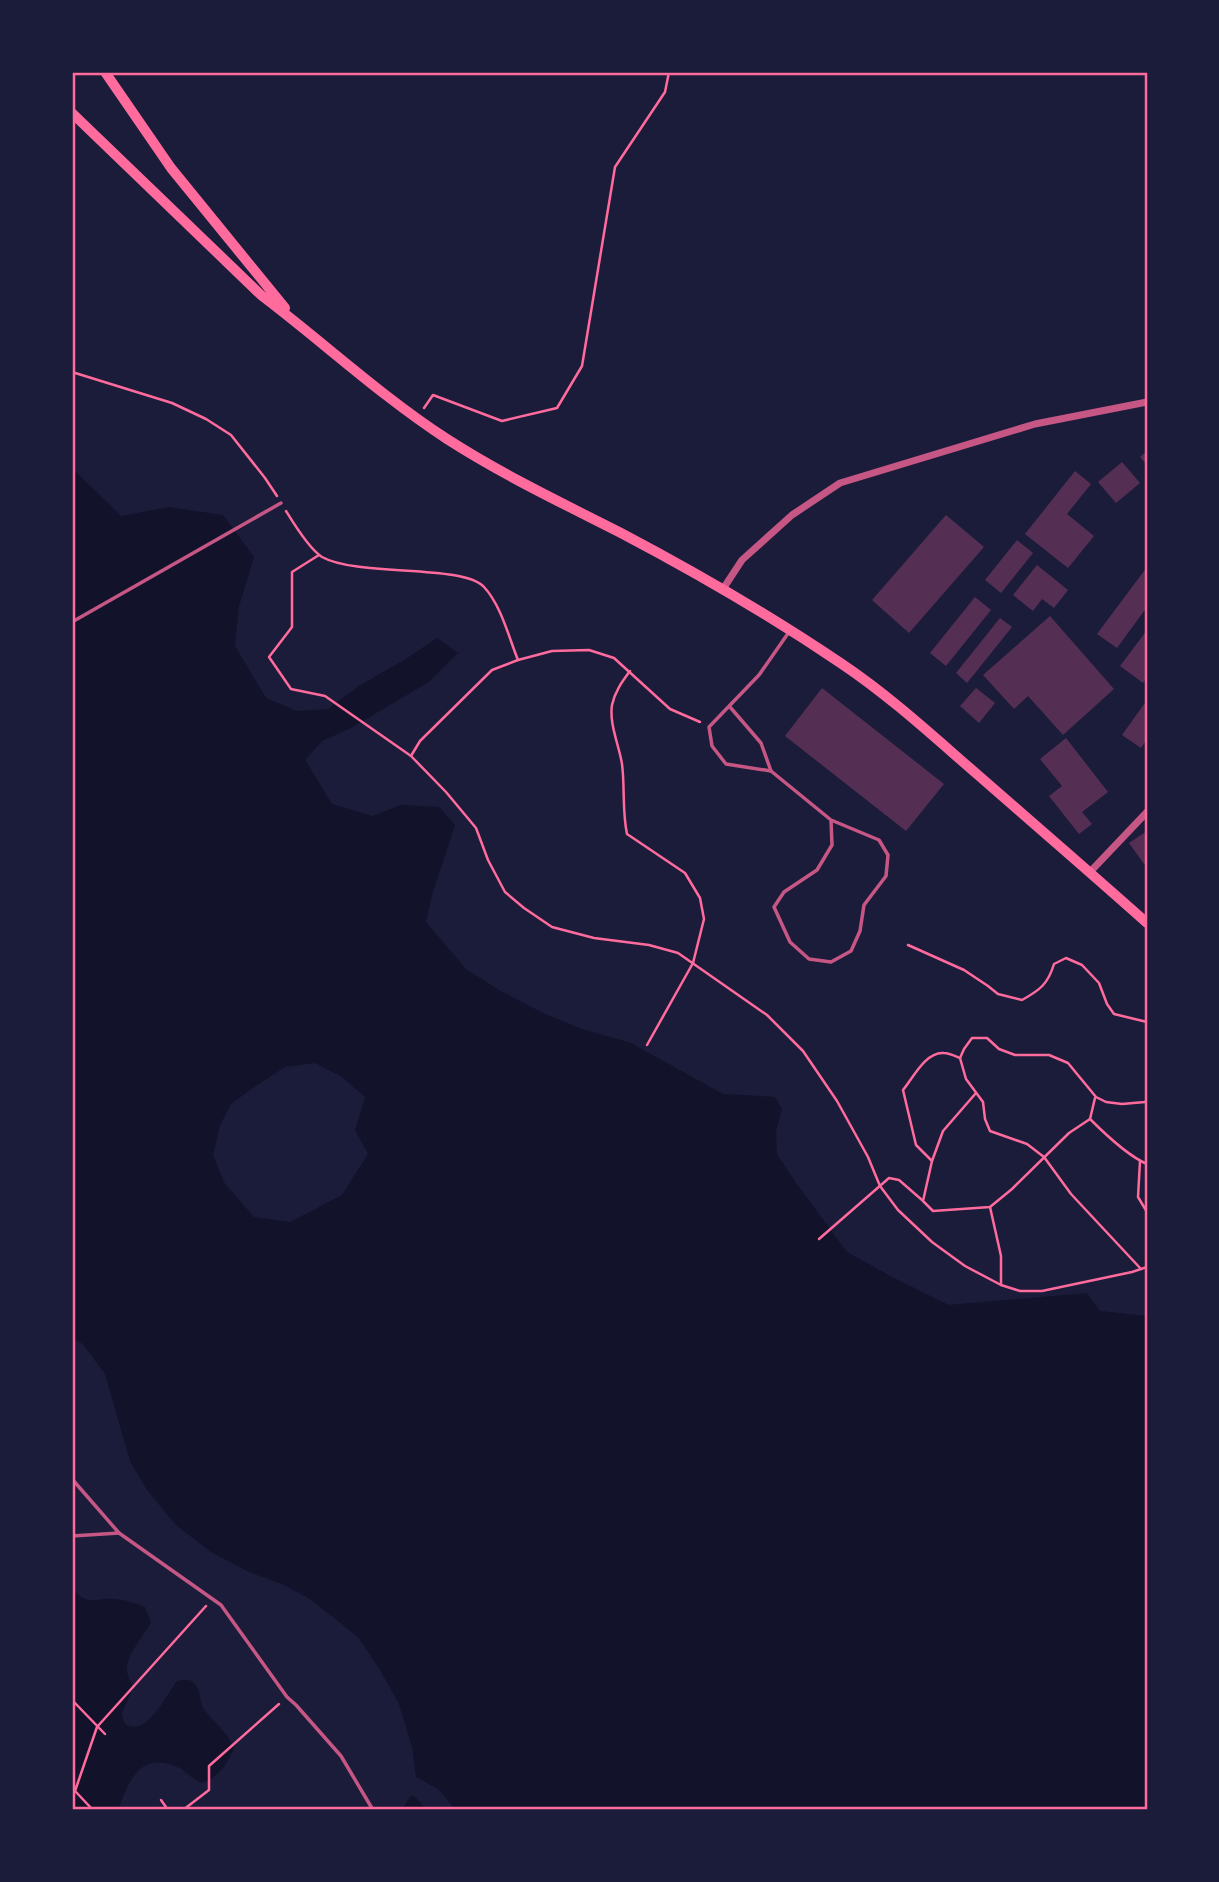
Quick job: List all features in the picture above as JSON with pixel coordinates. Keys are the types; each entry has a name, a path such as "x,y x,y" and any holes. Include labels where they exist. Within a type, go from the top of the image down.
{"highway":[{"path":"105,72 171,168 295,321"},
{"path":"72,113 261,295 344,363 447,439 509,476 723,589 790,630 891,700 1147,923"}],"street":[{"path":"723,589 742,561 772,533 792,515 840,483 1035,424 1147,402"},
{"path":"1090,872 1147,812"}],"lane":[{"path":"74,621 281,503"},
{"path":"790,630 759,676 709,727 712,746 726,764 771,771 831,820 879,840 888,855 886,876 864,905 860,932 851,951 831,962 809,959 790,942 774,907 784,892 817,870 832,845 831,820"},
{"path":"730,707 761,743 771,771"},
{"path":"72,1479 72,1485"},
{"path":"72,1479 119,1533 221,1605 287,1697 341,1756 373,1810"},
{"path":"72,1536 119,1533"}],"path":[{"path":"417,418 433,395 502,421 557,408 582,366 615,167 665,92 669,72"},
{"path":"72,372 172,403 206,419 231,435 265,478 297,529 319,555 339,564 460,576 482,584 494,600 518,660"},
{"path":"319,555 292,572 292,627 269,657 291,690 325,696 411,756 476,828 488,860 505,892 552,927 594,938 649,945 678,953 767,1015 803,1051 837,1101 868,1157 880,1186 898,1210 932,1242 965,1266 1001,1285 1020,1291 1042,1291 1147,1267"},
{"path":"411,756 420,741 492,670 552,651 589,650 614,658 670,709 709,727"},
{"path":"630,671 616,690 612,708 622,761 625,791 623,817 627,834 684,873 700,898 704,919 693,963 647,1045"},
{"path":"908,945 964,970 998,994 1022,1000 1041,989 1051,975 1054,964 1066,958 1082,965 1099,983 1114,1014 1147,1022"},
{"path":"1141,1269 1071,1194 1044,1157 1027,1144 990,1131 983,1102 966,1079 960,1058 972,1038 986,1038 999,1049 1015,1055 1049,1055 1068,1063 1096,1097 1106,1102 1122,1104 1147,1100"},
{"path":"932,1161 916,1145 903,1090 926,1061 937,1053 960,1058"},
{"path":"923,1201 932,1161 943,1131 976,1093"},
{"path":"819,1239 889,1178 899,1180 933,1211 990,1207 1069,1133 1090,1119 1096,1097"},
{"path":"1090,1119 1139,1161 1147,1164"},
{"path":"1139,1161 1138,1197 1147,1212"},
{"path":"990,1207 1001,1256 1001,1285"},
{"path":"93,1810 75,1791 97,1727 212,1598"},
{"path":"183,1810 209,1790 209,1766 287,1697"},
{"path":"72,1700 105,1734"},
{"path":"161,1800 168,1810"}],"shaded area":[{"path":"72,468 121,516 169,507 223,515 254,557 239,606 235,646 266,698 297,711 328,709 359,686 437,638 458,653 429,682 349,729 322,741 305,760 332,804 372,816 401,805 439,807 455,825 426,922 466,969 543,1013 582,1029 631,1043 723,1094 775,1097 782,1109 776,1131 777,1154 796,1183 847,1252 896,1279 949,1305 1087,1293 1100,1311 1147,1316 1147,1810 456,1810 438,1789 416,1777 412,1747 399,1704 358,1637 310,1599 211,1552 176,1525 147,1490 130,1461 105,1374 83,1344 72,1338","holes":["315,1063 342,1077 365,1097 355,1130 368,1154 342,1195 290,1222 254,1217 225,1184 213,1155 220,1125 231,1104 285,1067"]},
{"path":"72,1589 89,1600 116,1599 145,1607 151,1622 127,1666 127,1674 133,1688 122,1713 124,1723 132,1727 140,1726 155,1714 177,1681 193,1682 203,1708 234,1748 226,1764 214,1777 203,1783 180,1768 166,1763 146,1765 132,1778 118,1810 72,1810"},
{"path":"413,1795 427,1810 402,1810"}],"building":[{"path":"1147,451 1147,465 1140,457"},
{"path":"1122,462 1140,483 1116,503 1098,482"},
{"path":"1075,471 1091,484 1067,514 1094,536 1068,568 1025,534"},
{"path":"946,515 984,547 909,633 872,600"},
{"path":"1017,540 1033,553 1001,593 985,580"},
{"path":"1037,565 1068,590 1054,608 1042,599 1033,611 1013,595"},
{"path":"1147,567 1147,607 1117,648 1097,634"},
{"path":"975,597 991,610 946,666 930,653"},
{"path":"1050,616 1114,689 1063,735 1028,696 1014,709 983,675"},
{"path":"1000,618 1012,627 967,683 956,673"},
{"path":"1147,630 1147,677 1143,683 1120,666"},
{"path":"822,688 944,784 906,831 785,736"},
{"path":"976,688 995,703 979,723 960,706"},
{"path":"1147,700 1147,739 1141,748 1122,735"},
{"path":"1066,738 1108,792 1082,812 1092,824 1079,834 1049,796 1062,786 1040,759"},
{"path":"1147,831 1147,861 1144,864 1129,843"}]}
